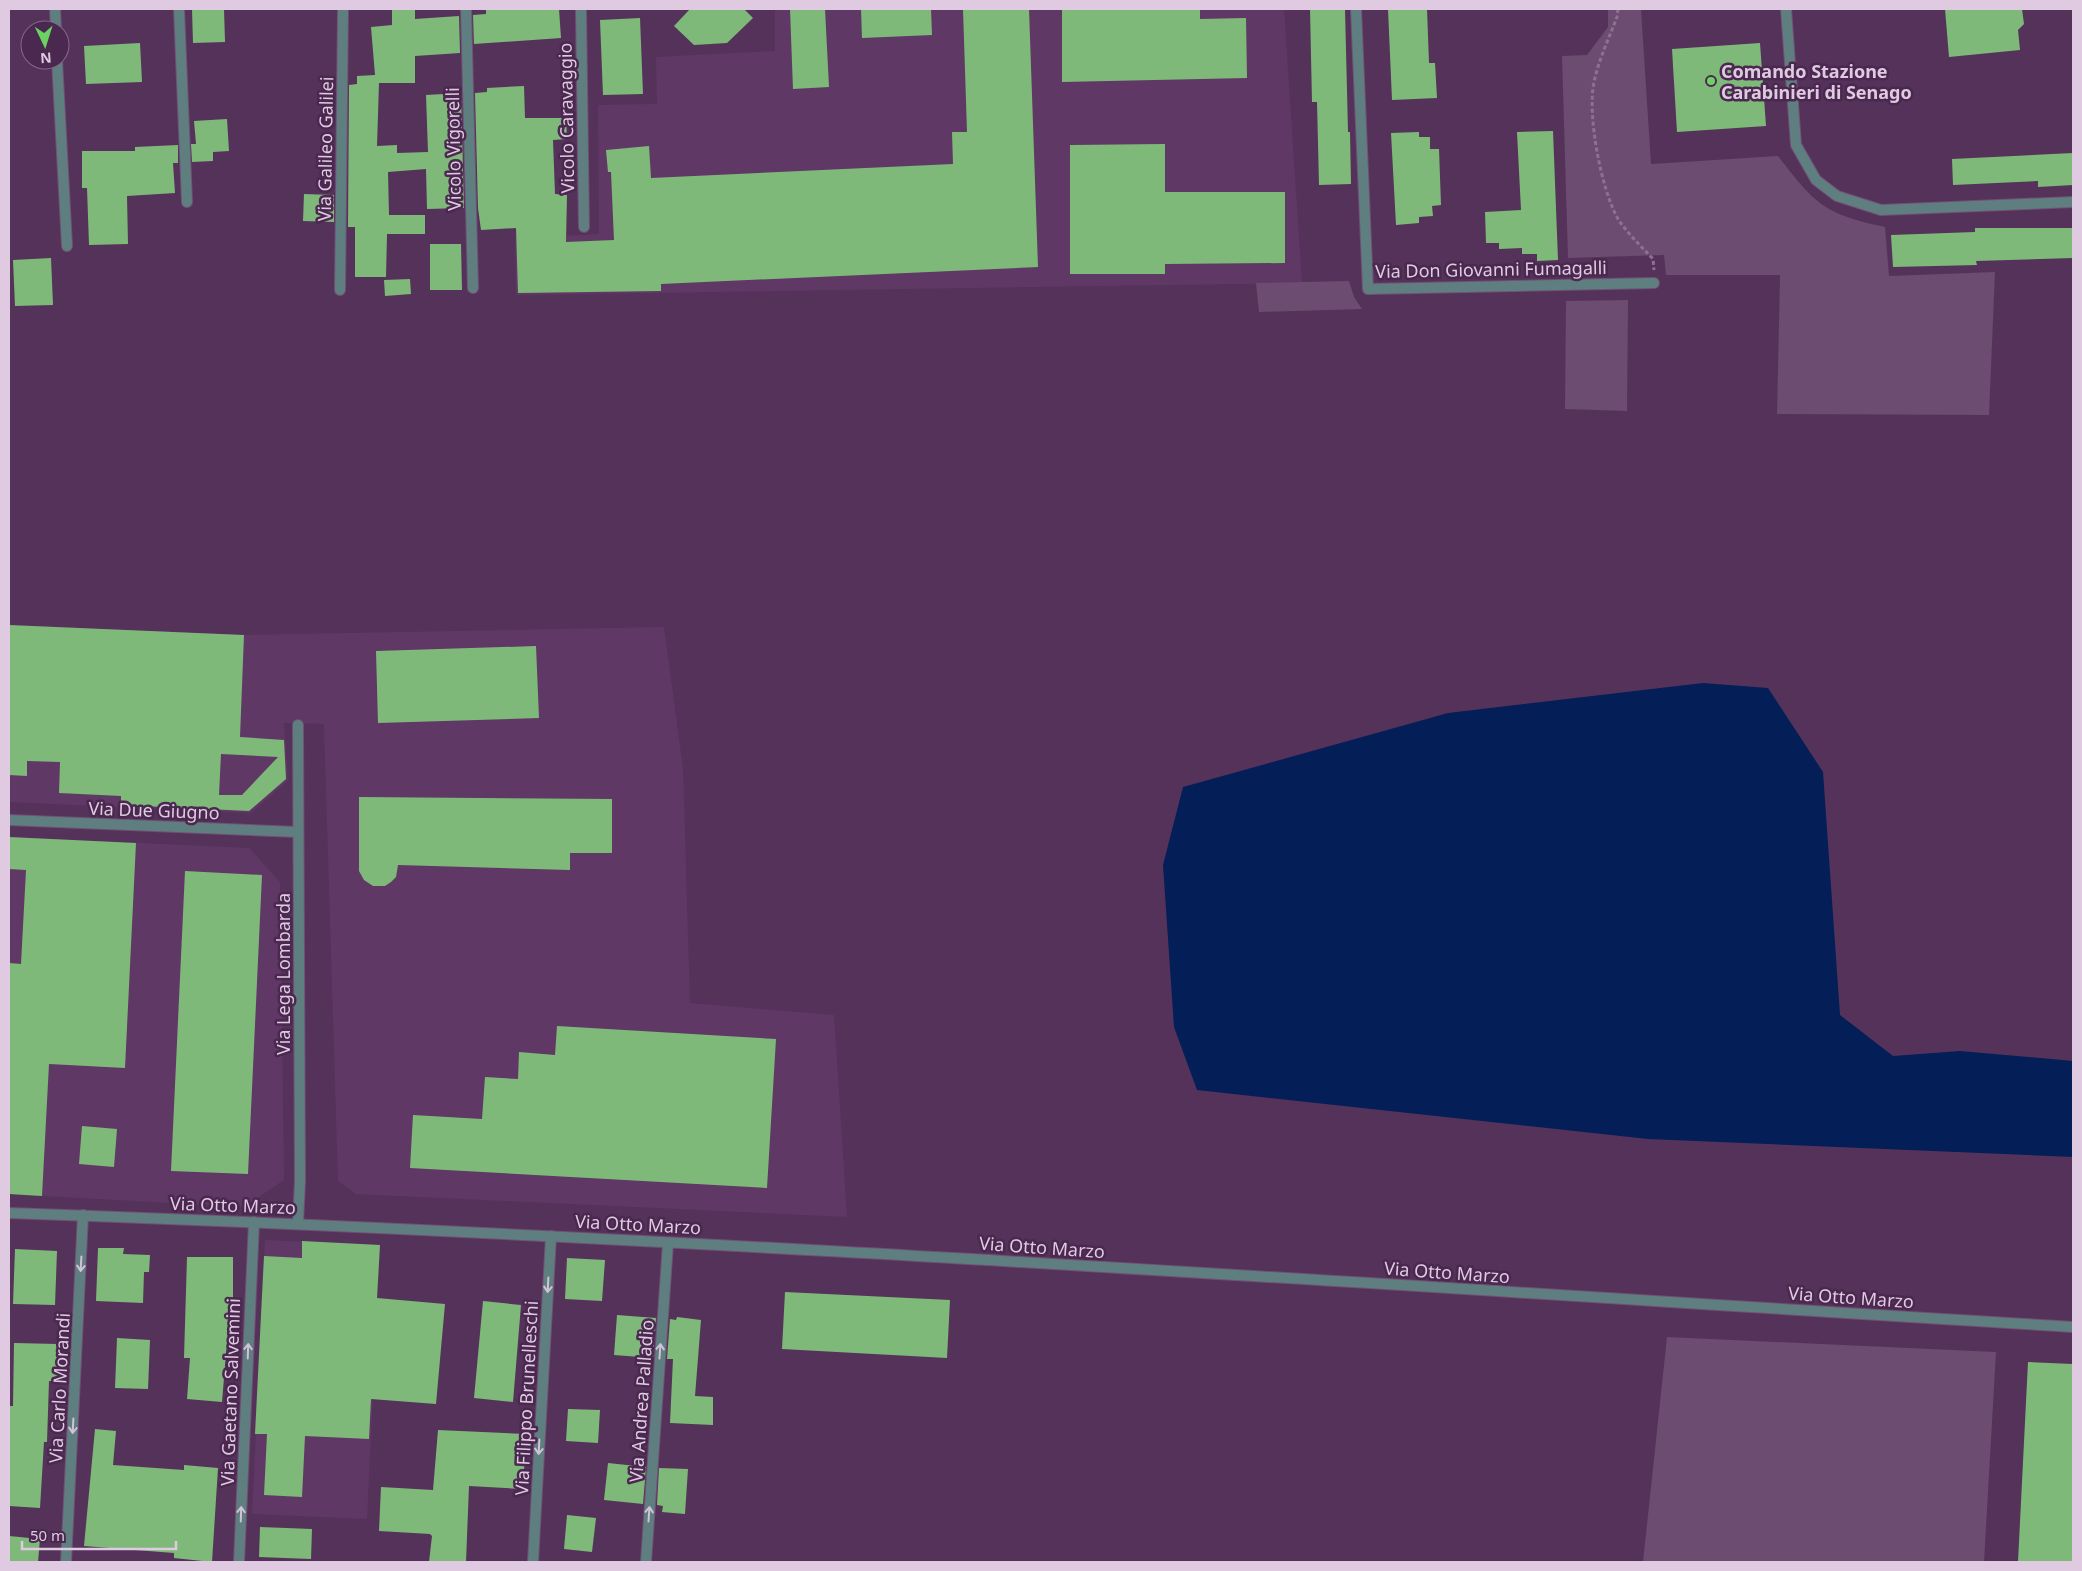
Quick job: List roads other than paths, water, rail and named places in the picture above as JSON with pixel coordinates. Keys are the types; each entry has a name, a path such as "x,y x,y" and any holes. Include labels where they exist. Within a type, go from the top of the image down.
{"street":[{"path":"179,9 186,202"},
{"name":"Via Galileo Galilei","path":"340,290 343,9"},
{"name":"Vicolo Vigorelli","path":"466,9 473,288"},
{"name":"Vicolo Caravaggio","path":"581,9 584,226"},
{"name":"Via Don Giovanni Fumagalli","path":"1356,9 1368,289 1654,283"},
{"path":"1786,9 1796,145 1816,180 1837,196 1882,210 2073,202"},
{"path":"58,70 67,246"},
{"name":"Via Lega Lombarda","path":"298,725 300,1181 298,1223"},
{"name":"Via Due Giugno","path":"9,820 298,832"},
{"name":"Via Otto Marzo","path":"9,1213 298,1223 796,1248 2073,1327"},
{"name":"Via Carlo Morandi","path":"66,1562 83,1215"},
{"name":"Via Gaetano Salvemini","path":"239,1562 254,1222"},
{"name":"Via Filippo Brunelleschi","path":"533,1562 551,1236"},
{"name":"Via Andrea Palladio","path":"646,1562 668,1243"}],"water":[{"path":"1703,683 1768,688 1823,772 1840,1015 1893,1056 1960,1051 2073,1061 2073,1157 1648,1139 1197,1090 1174,1027 1163,865 1183,787 1448,713"}],"place":[{"name":"Comando Stazione Carabinieri di Senago","path":"1711,81"}]}
